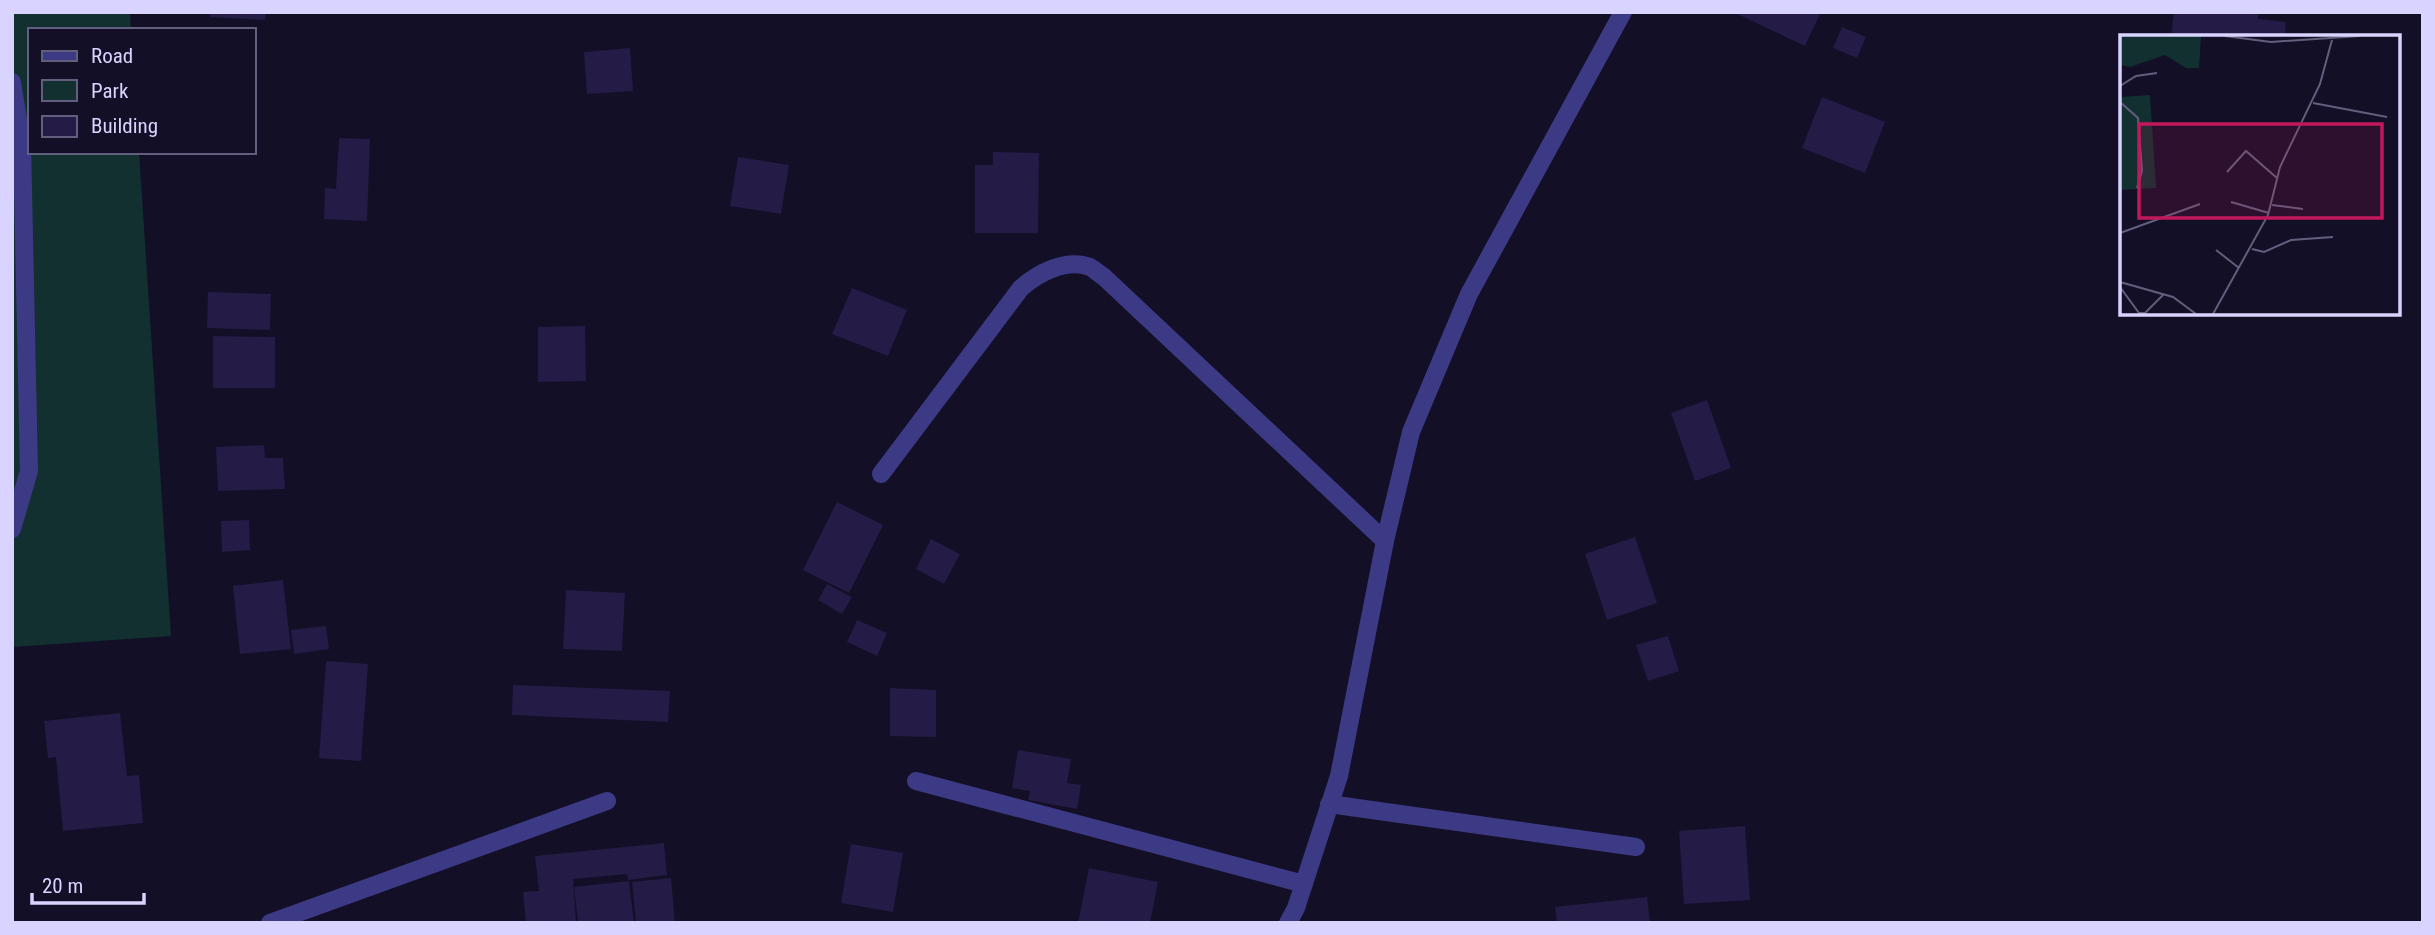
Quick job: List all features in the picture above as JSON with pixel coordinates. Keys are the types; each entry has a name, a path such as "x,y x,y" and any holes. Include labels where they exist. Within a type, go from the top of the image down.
{"street":[{"path":"1288,923 1296,908 1339,776 1385,541 1411,432 1469,294 1623,12"},
{"path":"12,82 22,144 29,471 12,529"},
{"path":"881,474 1021,288 1042,272 1075,265 1090,267 1104,277 1385,541"},
{"path":"916,781 1304,884"},
{"path":"270,923 607,801"},
{"path":"1329,804 1636,847"}],"green space":[{"path":"12,12 130,12 131,28 28,28 28,154 139,154 171,636 12,647"}],"building":[{"path":"210,12 266,12 265,20 210,17"},
{"path":"1733,12 1817,12 1820,14 1805,46"},
{"path":"2174,12 2258,12 2258,19 2286,22 2285,35 2171,35"},
{"path":"1842,27 1866,37 1857,58 1833,48"},
{"path":"630,48 633,91 587,94 584,52"},
{"path":"1822,97 1885,122 1865,173 1802,148"},
{"path":"339,138 370,139 367,221 324,219 325,188 336,189"},
{"path":"993,152 1039,153 1038,233 975,233 975,165 993,165"},
{"path":"738,157 789,165 781,214 730,206"},
{"path":"852,288 907,310 888,356 832,334"},
{"path":"208,292 271,294 270,330 207,328"},
{"path":"585,326 586,381 538,382 538,327"},
{"path":"213,336 275,337 275,388 213,388"},
{"path":"1707,400 1731,468 1695,481 1671,413"},
{"path":"264,445 265,458 283,458 285,489 218,491 216,447"},
{"path":"837,502 883,525 849,593 803,570"},
{"path":"249,520 250,550 222,552 221,521"},
{"path":"1635,537 1657,603 1607,620 1585,554"},
{"path":"931,539 960,554 944,584 916,569"},
{"path":"283,580 291,649 240,654 233,586"},
{"path":"827,584 852,597 842,614 818,600"},
{"path":"566,590 625,593 622,651 563,649"},
{"path":"857,620 887,633 877,656 847,642"},
{"path":"326,626 329,649 294,654 291,630"},
{"path":"1668,636 1679,671 1648,681 1636,645"},
{"path":"326,661 368,664 361,761 319,758"},
{"path":"513,685 670,691 668,722 512,715"},
{"path":"890,688 936,690 936,737 890,736"},
{"path":"120,713 127,776 139,775 143,823 63,831 56,757 48,758 44,721"},
{"path":"1018,750 1071,759 1067,783 1081,785 1077,809 1028,800 1030,791 1012,788"},
{"path":"1745,826 1750,900 1684,904 1679,831"},
{"path":"664,843 667,875 628,880 627,874 573,879 576,923 526,923 523,892 539,891 535,856"},
{"path":"851,844 903,853 893,912 841,903"},
{"path":"1089,868 1158,882 1150,923 1078,923"},
{"path":"671,878 675,923 636,923 632,882"},
{"path":"629,881 634,923 578,923 574,887"},
{"path":"1647,897 1650,923 1557,923 1555,907"}]}
